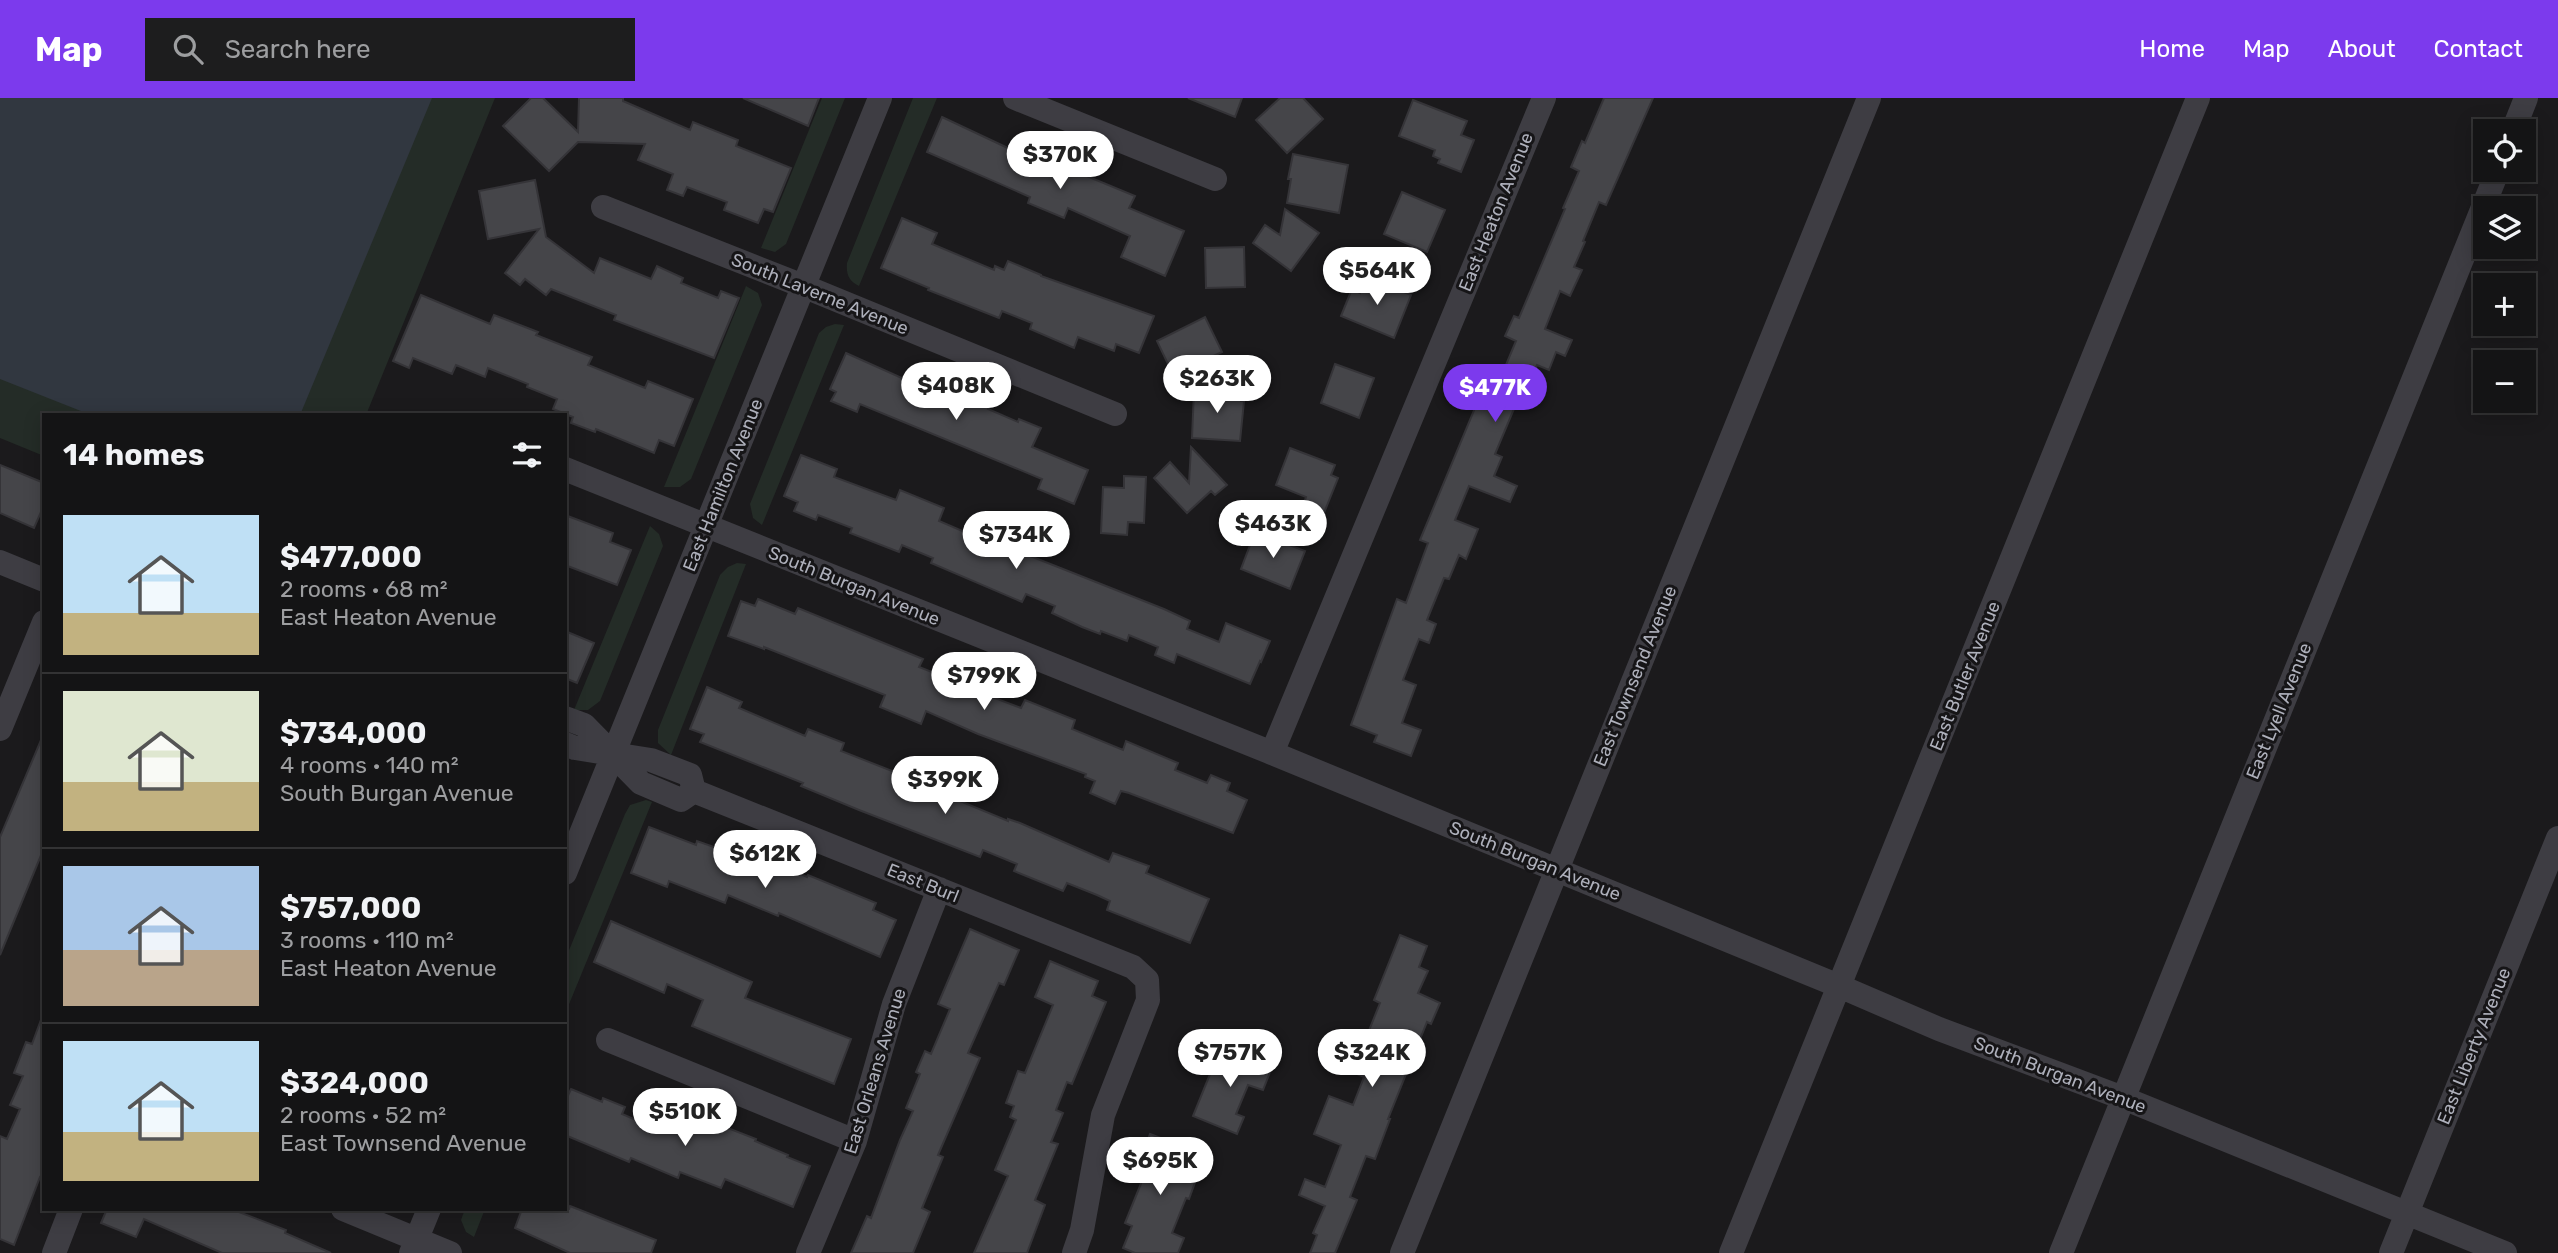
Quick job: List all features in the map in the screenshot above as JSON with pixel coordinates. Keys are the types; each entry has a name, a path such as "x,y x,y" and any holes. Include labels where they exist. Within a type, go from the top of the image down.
{"street":[{"name":"East Hamilton Avenue","path":"567,868 880,98"},
{"path":"1015,98 1214,179"},
{"name":"East Heaton Avenue","path":"1272,753 1544,98"},
{"name":"East Townsend Avenue","path":"1402,1253 1869,98"},
{"name":"East Butler Avenue","path":"1731,1253 2198,98"},
{"path":"2518,119 2526,98"},
{"name":"East Lyell Avenue","path":"2061,1253 2493,182"},
{"name":"South Laverne Avenue","path":"603,207 1115,414"},
{"name":"South Burgan Avenue","path":"567,470 1272,753 1939,1029 2123,1098 2505,1253"},
{"path":"0,562 42,579"},
{"path":"0,729 42,627"},
{"path":"567,719 584,725 614,754"},
{"name":"East Burl","path":"567,745 650,760 690,775 694,791 1133,967 1147,980 1149,1000 1103,1115 1084,1220 1074,1253"},
{"name":"East Liberty Avenue","path":"2390,1253 2558,838"},
{"name":"East Orleans Avenue","path":"808,1253 855,1141 891,1014 939,889"},
{"path":"608,1040 855,1141"},
{"path":"54,1253 70,1211"},
{"path":"347,1211 414,1246 450,1253"},
{"path":"414,1246 428,1211"}],"shaded area":[{"path":"0,98 495,98 367,413 42,413 42,455 0,438"},
{"path":"0,98 432,98 301,413 86,413 0,379"},
{"path":"822,98 845,98 786,244 775,252 761,248"},
{"path":"913,98 937,98 859,286 849,277 847,263"},
{"path":"746,286 758,293 762,305 691,479 680,487 664,487"},
{"path":"835,324 844,325 762,525 753,518 750,504 819,333"},
{"path":"650,526 659,534 663,546 600,701 588,710 574,710"},
{"path":"737,563 746,564 671,755 658,743 658,730 720,575"},
{"path":"646,800 652,802 567,1009 567,955 630,805"},
{"path":"464,1211 484,1211 474,1237 466,1232 461,1220"}],"building":[{"path":"531,98 543,98 578,132 579,98 623,98 623,101 690,130 693,122 738,140 736,146 791,168 773,212 764,209 758,223 724,210 727,202 687,187 683,196 667,190 673,174 638,160 645,144 578,142 549,171 503,126"},
{"path":"743,98 819,98 808,126"},
{"path":"1188,98 1242,98 1235,117"},
{"path":"1280,98 1303,98 1323,119 1287,153 1256,120"},
{"path":"1604,98 1653,98 1606,205 1599,202 1574,267 1582,270 1570,296 1560,291 1545,329 1572,340 1565,356 1556,352 1549,370 1537,365 1525,394 1521,392 1495,454 1502,457 1494,476 1517,486 1510,502 1469,486 1455,520 1478,529 1466,559 1459,555 1449,579 1444,578 1427,620 1436,624 1429,643 1419,639 1403,680 1416,685 1402,723 1421,730 1411,756 1374,742 1377,735 1351,725 1397,599 1406,603 1428,543 1420,540 1477,403 1488,408 1516,341 1505,336 1514,316 1519,318 1565,209 1563,208 1579,171 1571,167 1582,141 1585,143"},
{"path":"1413,100 1467,121 1461,135 1474,140 1461,172 1438,163 1440,159 1433,156 1435,150 1399,136"},
{"path":"942,117 1010,149 1013,140 1033,149 1031,153 1135,196 1129,208 1184,231 1165,276 1121,257 1130,236 1068,208 1064,218 1028,203 1030,197 927,152"},
{"path":"1293,154 1348,165 1339,213 1287,203"},
{"path":"535,180 546,237 594,273 600,258 651,279 657,266 683,278 681,283 718,298 721,291 739,298 714,358 614,320 616,315 551,289 546,295 525,279 520,285 505,273 539,229 488,239 479,191"},
{"path":"1402,192 1445,210 1427,252 1384,234"},
{"path":"1285,209 1319,233 1291,271 1253,243 1265,225 1280,235"},
{"path":"902,218 937,233 932,244 994,270 995,266 1004,270 1008,261 1041,276 1154,316 1139,353 1116,344 1114,351 1078,337 1074,348 1030,329 1032,323 1002,311 999,318 881,268"},
{"path":"1244,247 1245,287 1206,288 1205,248"},
{"path":"1367,276 1411,295 1394,338 1341,316 1352,289 1360,293"},
{"path":"421,295 490,324 494,315 592,357 588,365 645,388 648,381 693,399 674,446 659,440 654,453 596,429 595,432 571,423 573,417 553,409 557,399 488,368 485,377 456,365 452,374 413,358 409,368 393,361"},
{"path":"1205,317 1222,352 1192,366 1197,376 1178,385 1157,341"},
{"path":"846,353 915,384 918,376 990,405 988,409 1018,422 1019,419 1041,428 1032,447 1088,470 1074,504 1038,489 1042,479 860,404 857,412 831,401 836,392 830,389"},
{"path":"1335,364 1374,378 1359,418 1321,403"},
{"path":"1194,390 1242,393 1241,401 1244,401 1240,441 1192,438"},
{"path":"1191,447 1227,485 1215,495 1211,491 1187,513 1154,478 1170,462 1189,483"},
{"path":"1290,448 1335,465 1331,475 1338,478 1324,513 1303,506 1306,497 1276,485"},
{"path":"801,455 837,469 834,477 896,500 900,490 944,508 939,521 1004,549 1005,546 1164,609 1190,621 1187,629 1219,642 1226,623 1270,641 1250,684 1177,654 1174,663 1155,655 1158,647 1129,635 1127,641 1082,627 1052,613 1055,606 1026,594 1022,602 931,563 933,558 902,545 899,552 850,533 852,528 818,515 816,520 794,511 798,502 784,496"},
{"path":"0,465 42,482 42,510 34,528 0,513"},
{"path":"1124,476 1146,477 1144,523 1128,522 1127,535 1101,533 1103,487 1124,488"},
{"path":"567,516 613,533 610,542 631,550 617,585 567,566"},
{"path":"1255,532 1305,551 1290,589 1241,569"},
{"path":"758,599 795,614 798,608 923,659 919,667 947,678 950,671 994,692 992,697 1021,708 1025,700 1075,720 1072,729 1123,750 1126,741 1178,763 1175,770 1207,783 1211,775 1230,783 1227,791 1247,800 1233,833 1121,791 1115,804 1090,793 1095,781 1085,777 1086,774 978,734 926,711 921,724 880,707 885,695 764,647 728,636 741,601 755,606"},
{"path":"567,632 594,643 577,683 567,679"},
{"path":"707,687 742,702 739,708 805,736 808,729 844,743 841,751 951,794 950,797 1008,821 1020,823 1109,862 1113,853 1149,866 1146,873 1209,899 1190,943 1107,910 1110,901 1097,895 1067,883 1063,891 1014,871 1017,864 983,850 980,857 859,810 801,786 803,783 700,742 704,734 690,729"},
{"path":"42,738 42,853 0,955 0,837"},
{"path":"649,827 696,845 697,841 720,849 717,858 746,869 751,857 774,866 775,863 876,903 873,910 896,920 880,957 779,913 778,916 728,895 725,903 669,881 667,887 631,873"},
{"path":"611,921 752,982 745,998 851,1039 834,1084 692,1026 703,1000 667,984 664,993 594,962"},
{"path":"970,929 1019,950 1004,985 999,983 968,1053 980,1058 938,1155 943,1157 922,1208 930,1212 913,1253 851,1253 867,1216 871,1218 913,1111 906,1108 920,1074 916,1072 925,1051 931,1054 950,1009 938,1004"},
{"path":"1400,935 1427,946 1419,967 1428,971 1418,993 1440,1003 1431,1024 1427,1022 1375,1159 1366,1156 1350,1197 1357,1200 1335,1253 1310,1253 1317,1235 1313,1233 1325,1206 1299,1195 1305,1179 1325,1187 1341,1145 1314,1134 1329,1096 1353,1105 1364,1077 1357,1074 1369,1045 1364,1043 1380,1003 1374,1000"},
{"path":"1050,961 1098,981 1092,996 1106,1002 1072,1084 1067,1082 1056,1110 1063,1113 1051,1142 1058,1144 1035,1200 1045,1205 1027,1253 974,1253 1008,1176 995,1170 1016,1120 1010,1117 1014,1106 1006,1103 1018,1071 1025,1073 1053,1005 1035,997"},
{"path":"42,1017 42,1178 14,1245 0,1239 0,1136 7,1139 20,1109 10,1105 23,1076 14,1073 26,1042 32,1044"},
{"path":"1221,1047 1272,1067 1263,1090 1248,1085 1236,1114 1244,1117 1237,1134 1193,1116"},
{"path":"571,1089 602,1102 603,1098 625,1107 622,1114 657,1129 666,1110 708,1128 710,1121 756,1139 755,1141 810,1166 793,1207 725,1179 721,1188 680,1172 678,1178 631,1158 629,1162 567,1136 567,1098"},
{"path":"1150,1134 1195,1151 1187,1170 1198,1174 1172,1233 1184,1238 1178,1253 1135,1253 1123,1248 1132,1226 1125,1223 1142,1181 1133,1178"},
{"path":"570,1206 656,1240 651,1253 570,1253 515,1228 521,1211 569,1209"},
{"path":"106,1211 236,1211 286,1230 285,1233 331,1253 222,1253 144,1219 136,1237 101,1223"}]}
